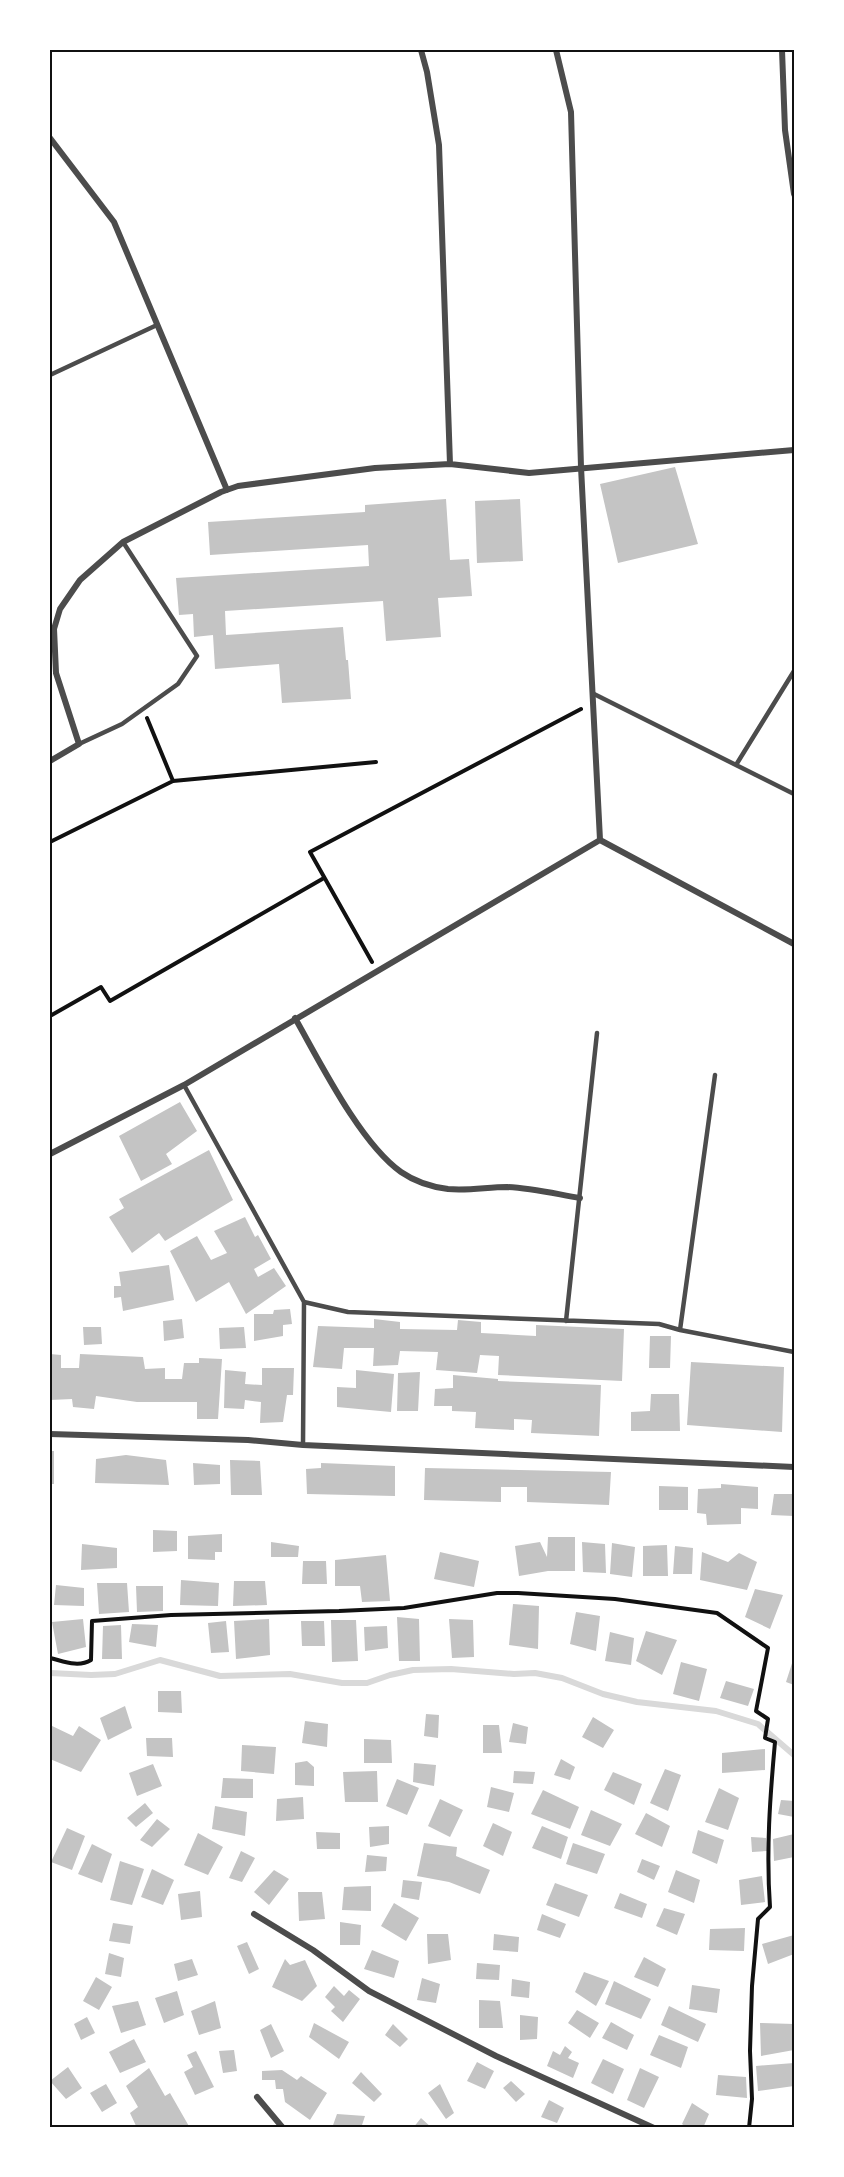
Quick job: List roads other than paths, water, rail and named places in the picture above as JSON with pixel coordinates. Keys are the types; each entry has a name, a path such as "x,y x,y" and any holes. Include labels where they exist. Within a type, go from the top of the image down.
{"street":[{"path":"421,50 439,145 450,464"},
{"path":"556,50 571,112 581,467 600,840"},
{"path":"782,50 785,130 795,194"},
{"path":"50,138 114,222 227,490"},
{"path":"50,761 79,744 56,673 54,629 60,609 80,580 123,542 227,490 238,486 375,468 450,464 529,472 795,450"},
{"path":"600,840 795,944"},
{"path":"50,1154 184,1085 600,840"},
{"path":"295,1018 353,1116 385,1159 402,1173 447,1189 510,1187 580,1198"},
{"path":"50,1434 248,1440 303,1445 795,1467"},
{"path":"254,1914 313,1950 369,1991 496,2056 654,2127"},
{"path":"257,2097 283,2127"}],"lane":[{"path":"50,375 158,325"},
{"path":"79,744 122,724 178,684 197,656 123,542"},
{"path":"736,765 795,671"},
{"path":"594,694 795,794"},
{"path":"566,1321 597,1033"},
{"path":"680,1330 715,1075"},
{"path":"184,1085 304,1302 303,1445"},
{"path":"304,1302 348,1311 659,1324 795,1352"}],"waterway":[{"path":"50,1673 115,1674 160,1660 220,1676 290,1674 342,1683 367,1683 413,1670 451,1669 514,1674 535,1673 562,1678 603,1694 637,1702 716,1711 758,1724 794,1755"}]}
